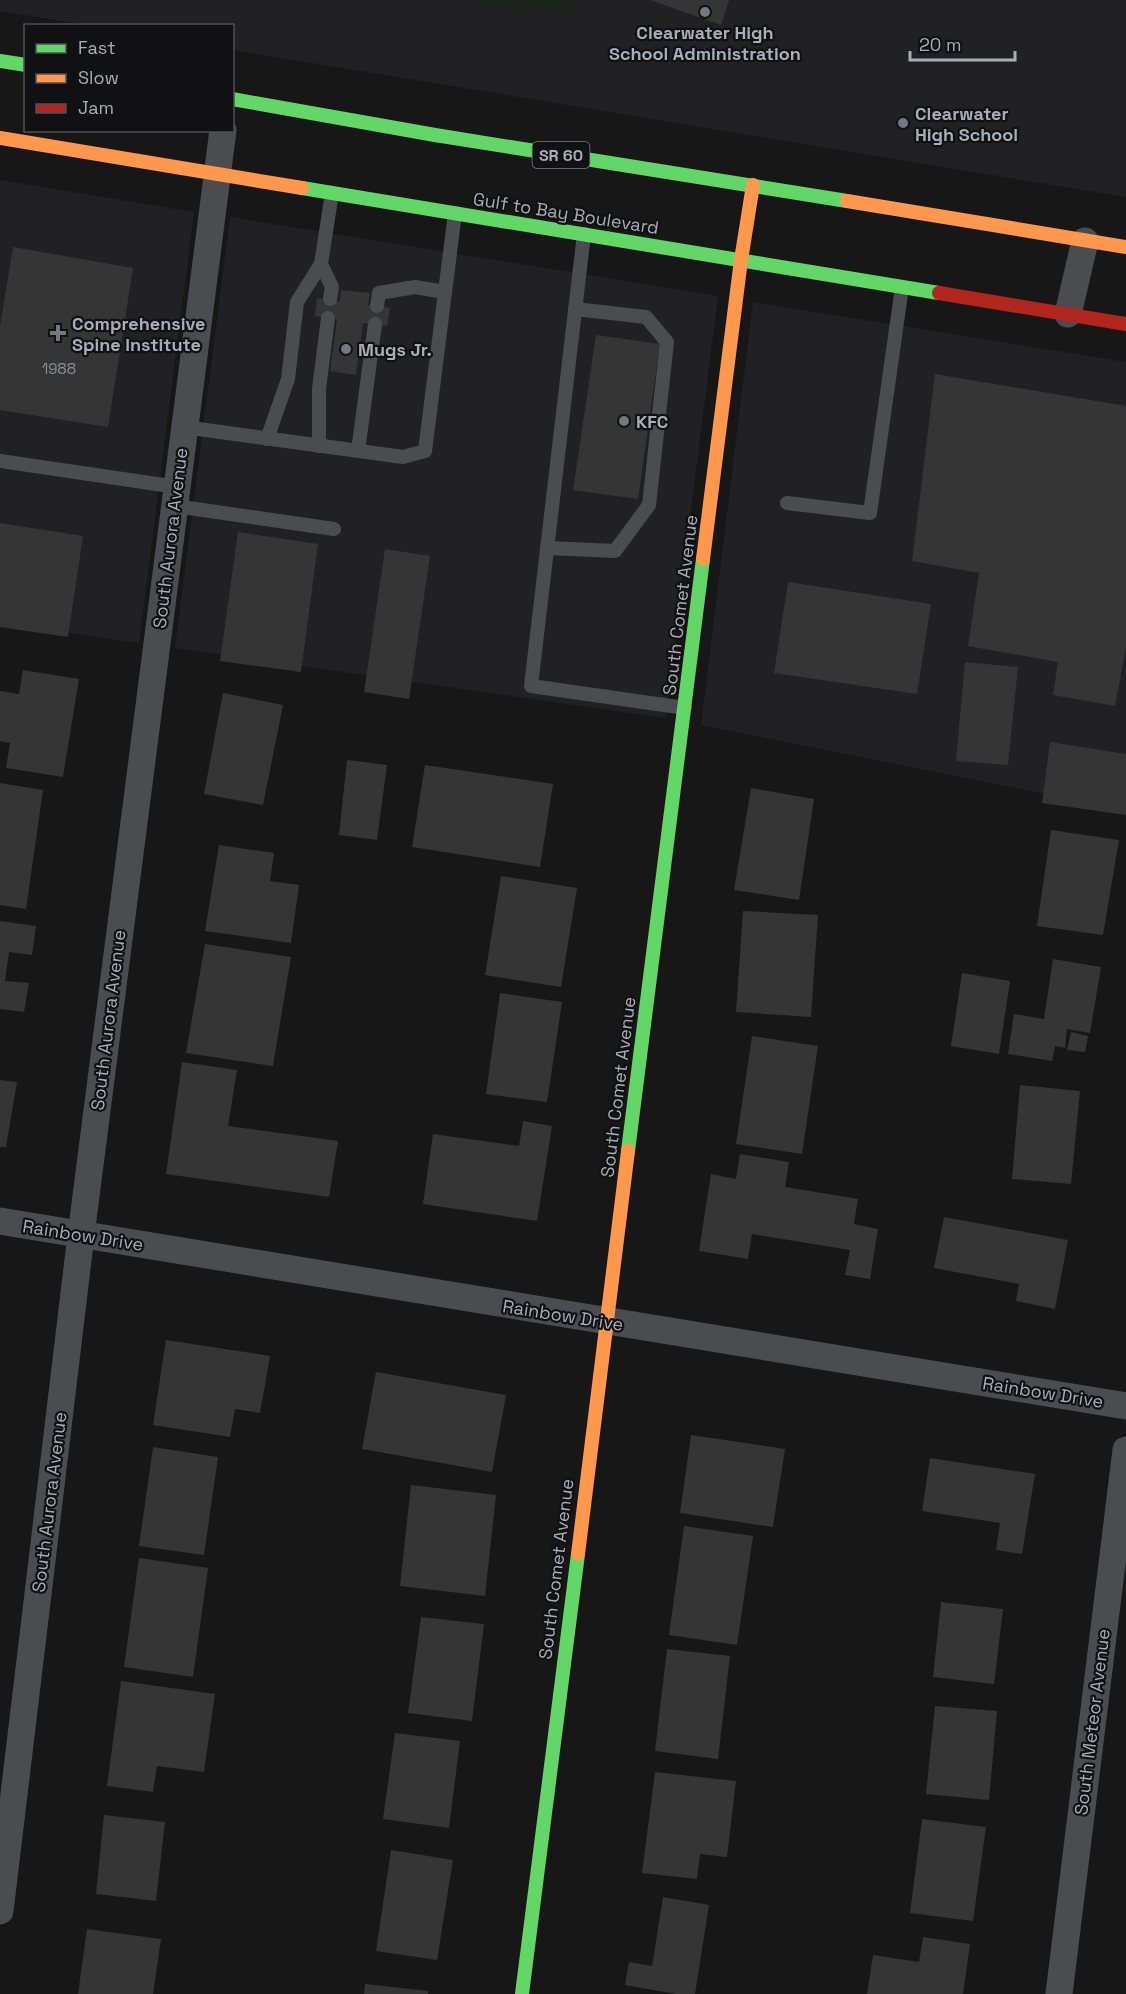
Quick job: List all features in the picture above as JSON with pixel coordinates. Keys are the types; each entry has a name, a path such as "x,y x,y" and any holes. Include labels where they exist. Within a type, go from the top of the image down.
{"main road":[{"path":"0,61 24,65"},
{"name":"SR 60","path":"234,99 447,137 753,184 1126,247"},
{"name":"Gulf to Bay Boulevard","path":"0,138 1126,324"},
{"name":"South Comet Avenue","path":"522,1994 605,1322 741,260 753,184"}],"street":[{"name":"South Aurora Avenue","path":"0,1911 81,1234 223,132"},
{"path":"1068,314 1085,241"},
{"name":"Rainbow Drive","path":"0,1221 1126,1406"},
{"name":"South Meteor Avenue","path":"1059,1994 1126,1450"}],"lane":[{"path":"267,439 288,379 297,302 321,264 332,193"},
{"path":"184,427 403,457 425,451 454,213"},
{"path":"584,234 531,686 685,708"},
{"path":"321,264 332,287 330,300"},
{"path":"787,503 870,513 902,286"},
{"path":"377,306 379,293 416,287 445,292"},
{"path":"547,548 615,551 649,505 667,342 646,317 575,309"},
{"path":"319,446 319,389 328,318"},
{"path":"358,451 375,324"},
{"path":"0,461 334,529"}],"shaded area":[{"name":"Clearwater High School","path":"0,0 1126,0 1126,197 234,50 234,24 79,24 0,11"},
{"path":"467,0 579,0 574,16"},
{"path":"0,180 194,212 139,643 0,623"},
{"path":"230,217 718,296 665,718 175,648"},
{"path":"753,302 1126,362 1126,810 701,725"}],"building":[{"name":"Clearwater High School Administration","path":"650,0 729,0 721,25"},
{"path":"13,247 133,268 108,427 0,410 0,326"},
{"name":"Mugs Jr.","path":"341,290 370,293 368,305 390,308 387,326 363,323 356,375 330,371 337,319 315,316 317,298 340,301"},
{"path":"596,335 660,344 638,499 573,490"},
{"path":"935,374 1126,406 1126,648 1115,706 1053,695 1058,662 968,646 979,573 912,561"},
{"path":"0,523 83,536 68,637 0,627"},
{"path":"238,532 318,544 301,672 220,661"},
{"path":"385,549 430,556 409,699 364,692"},
{"path":"788,582 931,604 917,694 774,673"},
{"path":"965,662 1018,667 1008,765 956,761"},
{"path":"23,670 79,679 63,777 6,768 10,743 0,741 0,691 19,694"},
{"path":"223,693 283,705 263,805 204,794"},
{"path":"1050,742 1126,754 1126,815 1042,803"},
{"path":"347,760 387,765 377,840 339,835"},
{"path":"425,765 553,784 540,867 412,847"},
{"path":"0,783 43,790 26,909 0,905"},
{"path":"751,788 814,799 799,900 734,890"},
{"path":"1051,830 1119,840 1103,935 1037,926"},
{"path":"219,845 274,853 270,881 299,885 291,943 205,931"},
{"path":"501,876 577,888 561,987 485,975"},
{"path":"743,911 818,915 811,1017 736,1012"},
{"path":"0,921 36,926 32,955 9,952 5,981 29,983 24,1012 0,1009"},
{"path":"205,944 291,957 273,1066 186,1053"},
{"path":"1053,959 1101,967 1090,1033 1067,1029 1065,1048 1055,1046 1052,1061 1008,1054 1014,1014 1044,1019"},
{"path":"962,973 1010,981 999,1054 951,1046"},
{"path":"500,993 562,1002 547,1102 486,1094"},
{"path":"1071,1032 1088,1036 1085,1052 1067,1050"},
{"path":"752,1036 818,1046 802,1154 736,1144"},
{"path":"182,1062 237,1070 228,1126 338,1141 329,1197 166,1174"},
{"path":"0,1080 17,1082 6,1147 0,1147"},
{"path":"1020,1085 1080,1091 1071,1184 1012,1179"},
{"path":"523,1121 552,1126 537,1221 423,1204 433,1134 519,1146"},
{"path":"740,1154 789,1162 785,1187 858,1199 854,1224 878,1229 870,1279 845,1275 850,1250 752,1234 748,1259 699,1251 711,1174 736,1179"},
{"path":"944,1217 1068,1240 1055,1309 1016,1301 1019,1284 934,1268"},
{"path":"166,1340 270,1356 260,1413 235,1409 230,1437 153,1425"},
{"path":"376,1372 506,1395 492,1472 362,1449"},
{"path":"691,1435 785,1449 773,1527 680,1513"},
{"path":"153,1447 218,1457 204,1555 139,1546"},
{"path":"930,1458 1035,1474 1022,1554 996,1550 1000,1523 922,1511"},
{"path":"411,1485 496,1495 485,1596 400,1586"},
{"path":"684,1526 753,1536 737,1645 669,1635"},
{"path":"139,1558 208,1568 193,1677 124,1667"},
{"path":"941,1602 1003,1609 994,1684 933,1677"},
{"path":"421,1617 484,1624 472,1721 408,1713"},
{"path":"667,1649 730,1656 718,1759 655,1751"},
{"path":"121,1681 215,1694 204,1772 157,1766 153,1792 107,1786"},
{"path":"935,1706 997,1711 989,1800 926,1794"},
{"path":"395,1733 460,1741 449,1828 383,1819"},
{"path":"655,1772 736,1781 727,1857 700,1854 697,1879 642,1873"},
{"path":"104,1815 165,1822 156,1901 96,1894"},
{"path":"922,1819 986,1827 973,1921 910,1913"},
{"path":"391,1850 453,1860 437,1960 376,1951"},
{"path":"663,1897 709,1905 695,1994 676,1994 625,1985 629,1962 652,1966"},
{"path":"87,1929 161,1939 153,1994 78,1994"},
{"path":"923,1937 970,1944 963,1994 867,1994 873,1955 919,1962"},
{"path":"365,1984 428,1991 428,1994 364,1994"}],"traffic: fast":[{"path":"0,61 24,65"},
{"path":"234,99 435,135 847,201"},
{"path":"302,188 939,293"},
{"path":"628,1151 703,559"},
{"path":"522,1994 578,1554"}],"traffic: slow":[{"path":"0,138 302,188"},
{"path":"703,559 741,260 753,185"},
{"path":"847,201 1126,247"},
{"path":"578,1554 628,1151"}],"traffic: jam":[{"path":"939,293 1126,324"}],"place":[{"name":"Clearwater High School Administration","path":"705,12"},
{"name":"Clearwater High School","path":"903,123"},
{"name":"Comprehensive Spine Institute","path":"58,333"},
{"name":"Mugs Jr.","path":"346,349"},
{"name":"KFC","path":"624,421"}]}
